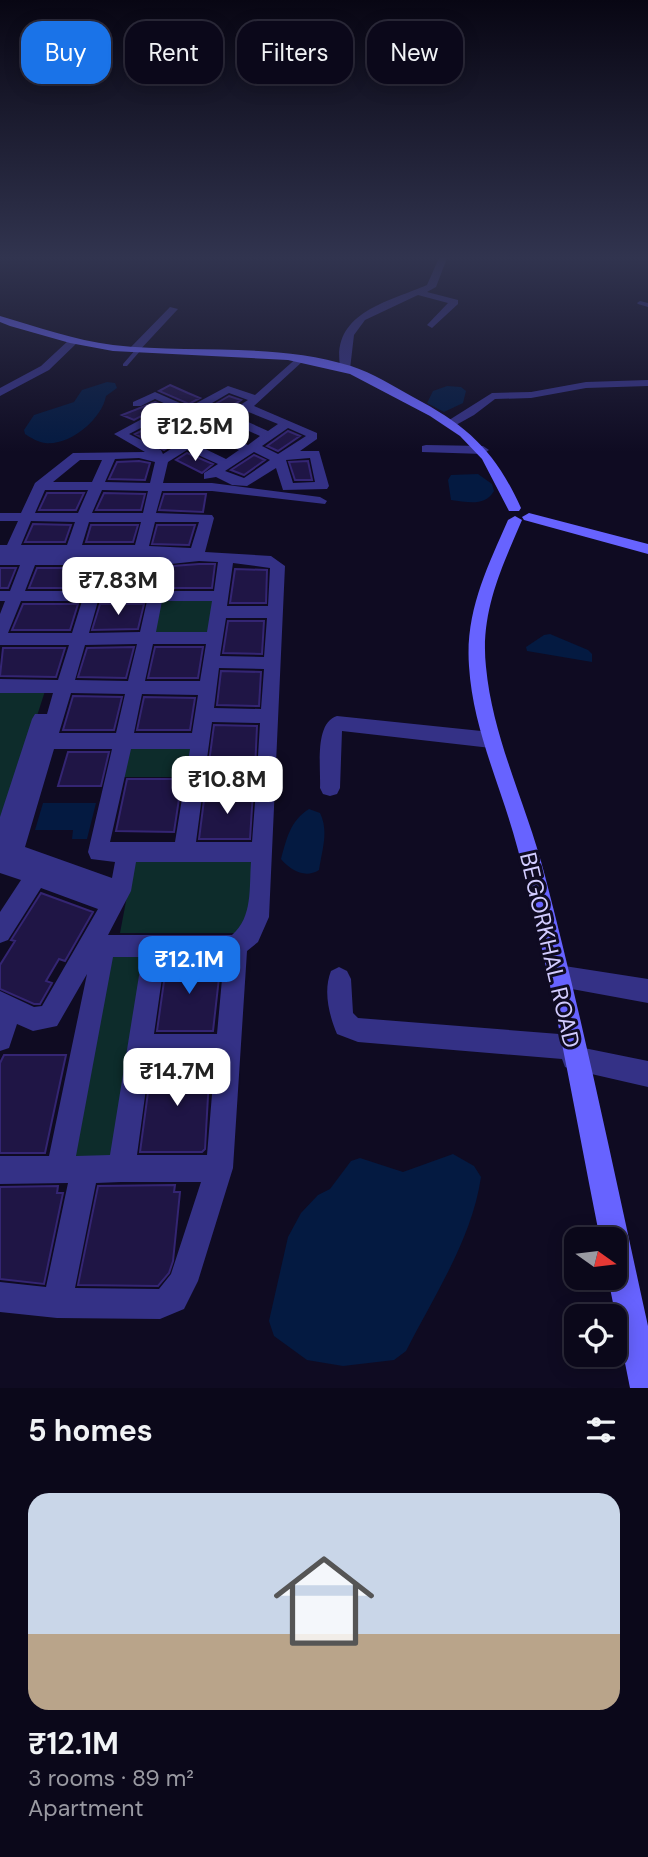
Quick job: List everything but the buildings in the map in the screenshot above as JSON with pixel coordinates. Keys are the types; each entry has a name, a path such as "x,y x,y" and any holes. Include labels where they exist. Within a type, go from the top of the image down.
{"street":[{"path":"15,323 74,341 136,350 299,359 345,369 452,422 483,450 505,485 519,515 648,550"},
{"path":"136,350 161,323"},
{"path":"345,369 349,335 359,323"},
{"path":"0,393 54,361 74,341"},
{"path":"105,438 139,454 160,458 257,399 299,359"},
{"path":"0,381 13,385"},
{"path":"452,422 470,413 492,396 531,395 586,386 648,383"},
{"path":"159,429 230,388 257,399"},
{"path":"137,404 155,395 270,436"},
{"path":"160,458 120,433 177,405"},
{"path":"0,517 145,517 213,489 244,483 313,436 242,407"},
{"path":"121,417 159,429 185,443 213,489"},
{"path":"185,443 224,419"},
{"path":"198,555 213,489 251,449 288,424"},
{"path":"208,431 251,449 283,457"},
{"path":"426,449 483,450"},
{"path":"97,946 236,946 250,934 258,916 277,612 276,563 198,555 4,553 40,486 77,456 139,454"},
{"path":"73,550 83,518 110,456"},
{"path":"134,555 160,458"},
{"path":"40,486 213,489 320,501"},
{"name":"BEGORKHAL ROAD","path":"519,515 486,587 478,617 477,666 486,729 528,848 625,1280 646,1388"},
{"path":"32,555 73,550 99,555"},
{"path":"0,633 7,596 32,555"},
{"path":"4,854 99,555"},
{"path":"134,555 164,560 198,555"},
{"path":"184,852 226,559"},
{"path":"164,560 98,852 262,852"},
{"path":"7,596 156,596 277,612"},
{"path":"0,639 214,638"},
{"path":"210,662 274,663"},
{"path":"0,686 206,688"},
{"path":"4,854 47,741 58,687"},
{"path":"203,715 271,716"},
{"path":"330,788 331,730 337,723 491,740"},
{"path":"47,741 199,741"},
{"path":"194,781 267,781"},
{"path":"0,1039 4,1005 33,1019 48,1017 97,946 117,898 127,852"},
{"path":"4,854 36,876 117,898"},
{"path":"4,854 117,898"},
{"path":"0,932 36,876"},
{"path":"57,1303 97,946"},
{"path":"121,1169 155,946"},
{"path":"0,1297 57,1303 160,1304 173,1298 183,1281 219,1168 236,946"},
{"path":"558,977 648,991"},
{"path":"339,979 341,1014 346,1025 358,1030 573,1053 648,1074"},
{"path":"139,1047 228,1046"},
{"path":"0,1170 219,1168"}],"lane":[{"path":"125,365 136,350"}],"green space":[{"path":"158,597 217,597 211,636 149,636"},
{"path":"0,691 45,691 0,831"},
{"path":"126,743 196,743 191,777 119,777"},
{"path":"253,858 247,933 120,933 134,859"},
{"path":"107,950 150,950 117,1163 66,1163"}],"water":[{"path":"107,382 115,383 117,388 106,396 92,422 74,436 55,443 45,443 25,434 24,430 34,415 74,402 82,390"},
{"path":"447,386 461,387 466,391 463,403 444,412 427,403 433,391"},
{"path":"478,474 492,484 494,491 490,496 475,502 451,500 448,480 451,475"},
{"path":"550,634 588,650 592,654 592,662 527,651 526,647"},
{"path":"43,803 96,803 87,839 72,839 73,830 35,830"},
{"path":"309,809 320,813 324,841 319,870 308,874 293,870 281,859 293,825"},
{"path":"453,1154 474,1166 481,1177 476,1200 451,1267 406,1351 394,1360 343,1366 307,1360 274,1336 269,1321 288,1237 301,1213 318,1195 330,1189 351,1161 360,1158 403,1172"}]}
